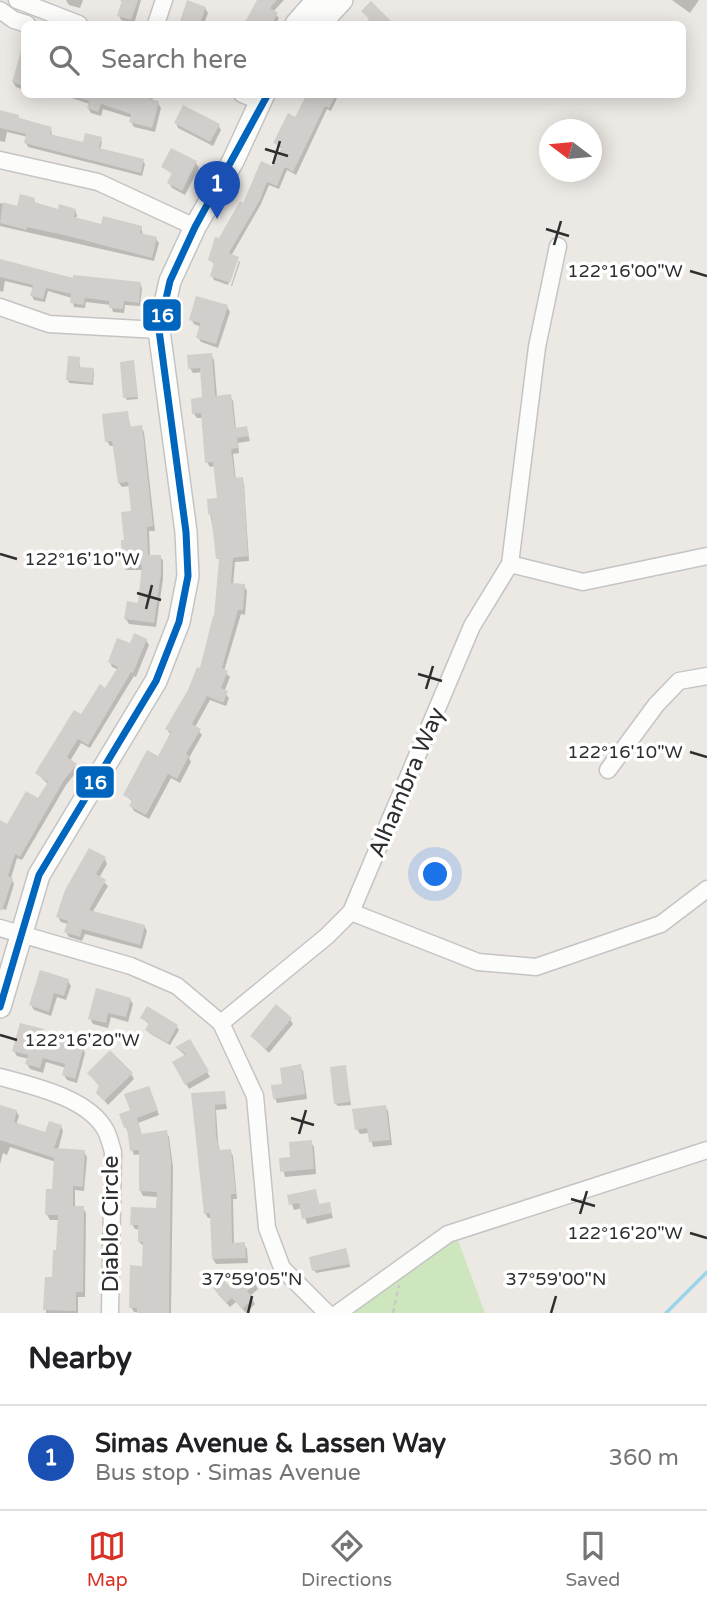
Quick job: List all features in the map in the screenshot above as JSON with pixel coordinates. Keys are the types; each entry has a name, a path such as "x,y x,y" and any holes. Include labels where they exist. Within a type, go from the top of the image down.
{"street":[{"path":"17,0 71,21"},
{"path":"157,21 164,0"},
{"path":"299,21 317,0"},
{"path":"323,21 342,0"},
{"path":"0,10 21,22"},
{"path":"0,1007 39,875 156,681 179,622 188,576 186,532 159,330 170,281 195,227 233,161 258,98"},
{"path":"0,160 98,182 195,227"},
{"name":"Alhambra Way","path":"221,1023 327,936 351,912 472,626 510,564 537,347 558,246"},
{"path":"0,307 49,324 159,330"},
{"path":"510,564 583,582 707,556"},
{"path":"608,770 656,705 679,681 707,676"},
{"path":"351,912 478,962 536,967 661,924 707,889"},
{"path":"0,928 131,966 177,986 221,1023 255,1096 267,1228 282,1268 327,1313"},
{"name":"Diablo Circle","path":"0,1077 40,1088 83,1106 105,1129 113,1152 110,1313"},
{"path":"338,1313 448,1234 707,1150"}],"path":[{"path":"393,1313 401,1268"}],"green space":[{"path":"456,1235 485,1313 341,1313"}],"building":[{"path":"122,0 138,0 131,20 117,16"},
{"path":"187,0 206,7 201,21 180,21"},
{"path":"257,0 277,0 270,8 278,13 274,21 246,21"},
{"path":"371,1 391,21 367,21 369,19 361,11"},
{"path":"21,51 21,85 12,82"},
{"path":"79,98 150,98 159,101 152,128 129,122 131,114 101,104 98,112 87,108 89,101"},
{"path":"305,98 334,98 329,108 325,106 293,172 285,167 277,186 267,182 260,200 229,253 239,257 230,283 210,276 214,263 208,260 215,237 219,238 240,201 243,203 261,161 272,166 282,147 273,143 288,113 295,117"},
{"path":"183,105 220,124 210,142 174,123"},
{"path":"0,110 52,127 50,134 83,142 85,133 102,137 99,148 144,159 141,173 24,143 26,134 0,128"},
{"path":"171,148 197,161 182,191 167,183 172,173 161,167"},
{"path":"20,194 35,198 34,202 58,209 59,204 76,209 74,217 101,224 103,216 142,226 140,233 157,237 152,258 68,236 0,223 3,202 17,206"},
{"path":"0,259 73,278 73,275 141,282 139,303 124,301 123,309 109,308 109,301 85,298 84,305 70,303 71,294 46,288 43,299 30,296 33,285 0,277"},
{"path":"196,296 228,305 216,344 196,338 200,323 189,320"},
{"path":"212,353 215,396 231,394 235,428 247,426 249,436 237,438 238,448 231,449 235,478 243,477 248,556 233,558 231,583 245,584 243,610 238,610 222,668 228,671 221,688 228,691 223,703 207,696 192,724 201,729 186,754 189,756 177,779 168,774 146,815 129,806 132,800 123,795 147,750 158,756 171,732 165,729 188,690 197,667 200,668 214,617 219,559 216,559 207,499 217,498 213,462 205,463 201,413 192,414 191,399 202,397 200,368 188,369 187,355"},
{"path":"68,356 80,357 79,367 94,368 92,383 66,380"},
{"path":"134,360 138,397 123,398 120,362"},
{"path":"128,411 130,427 142,425 153,526 147,527 148,555 161,555 154,623 124,619 127,601 138,603 142,565 122,566 121,540 124,540 121,512 131,511 128,482 118,483 112,441 105,442 102,414"},
{"path":"134,633 147,639 133,673 131,672 88,745 78,739 67,757 77,764 64,780 20,857 15,854 8,876 13,878 2,911 0,820 7,824 26,791 38,798 48,782 35,773 74,710 81,714 100,684 105,688 118,667 108,662 117,638 130,643"},
{"path":"89,848 106,857 96,874 106,880 89,910 145,925 140,945 82,929 80,937 64,932 68,921 56,917 65,890"},
{"path":"40,970 69,979 64,996 54,993 49,1012 29,1005"},
{"path":"96,988 131,998 126,1017 108,1013 106,1023 88,1019"},
{"path":"276,1004 292,1018 266,1049 250,1036"},
{"path":"147,1006 178,1025 168,1043 145,1030 149,1023 140,1018"},
{"path":"20,1023 44,1029 43,1035 84,1046 75,1079 62,1075 65,1064 43,1058 40,1068 25,1064 28,1055 12,1051"},
{"path":"190,1039 209,1071 185,1085 172,1062 186,1054 175,1047"},
{"path":"110,1050 133,1073 104,1101 96,1093 99,1085 87,1073"},
{"path":"301,1064 305,1094 273,1099 271,1085 282,1084 280,1068"},
{"path":"346,1065 350,1102 334,1104 330,1067"},
{"path":"149,1086 158,1110 137,1118 142,1134 167,1130 171,1161 169,1313 137,1313 137,1308 129,1308 130,1265 142,1266 143,1242 138,1242 138,1225 130,1225 131,1207 156,1208 157,1192 139,1191 139,1150 130,1151 127,1127 124,1128 119,1114 130,1110 124,1094"},
{"path":"225,1091 226,1104 215,1105 216,1136 219,1150 231,1149 236,1194 231,1194 232,1243 245,1242 246,1258 212,1259 210,1213 204,1214 191,1093"},
{"path":"0,1105 17,1110 14,1122 45,1132 49,1121 62,1125 54,1148 85,1150 83,1187 73,1186 73,1206 84,1206 83,1292 76,1292 76,1311 43,1310 45,1277 52,1277 53,1250 56,1250 58,1215 45,1215 46,1189 52,1189 54,1158 0,1140"},
{"path":"386,1105 390,1140 369,1142 367,1128 355,1130 352,1109"},
{"path":"312,1140 314,1169 280,1172 279,1158 290,1157 289,1142"},
{"path":"316,1189 319,1204 330,1202 332,1213 302,1219 299,1203 289,1205 287,1195"},
{"path":"346,1248 350,1264 312,1271 309,1257"},
{"path":"245,1271 257,1283 247,1291 254,1298 242,1309 232,1298 226,1303 213,1288 223,1279 229,1285"}],"waterway":[{"path":"666,1313 707,1272"}],"transit line":[{"name":"16","path":"0,1007 39,875 156,681 179,622 188,576 186,532 159,330 170,281 195,227 266,98"}],"place":[{"name":"Simas Avenue & Lassen Way","path":"217,219"}]}
